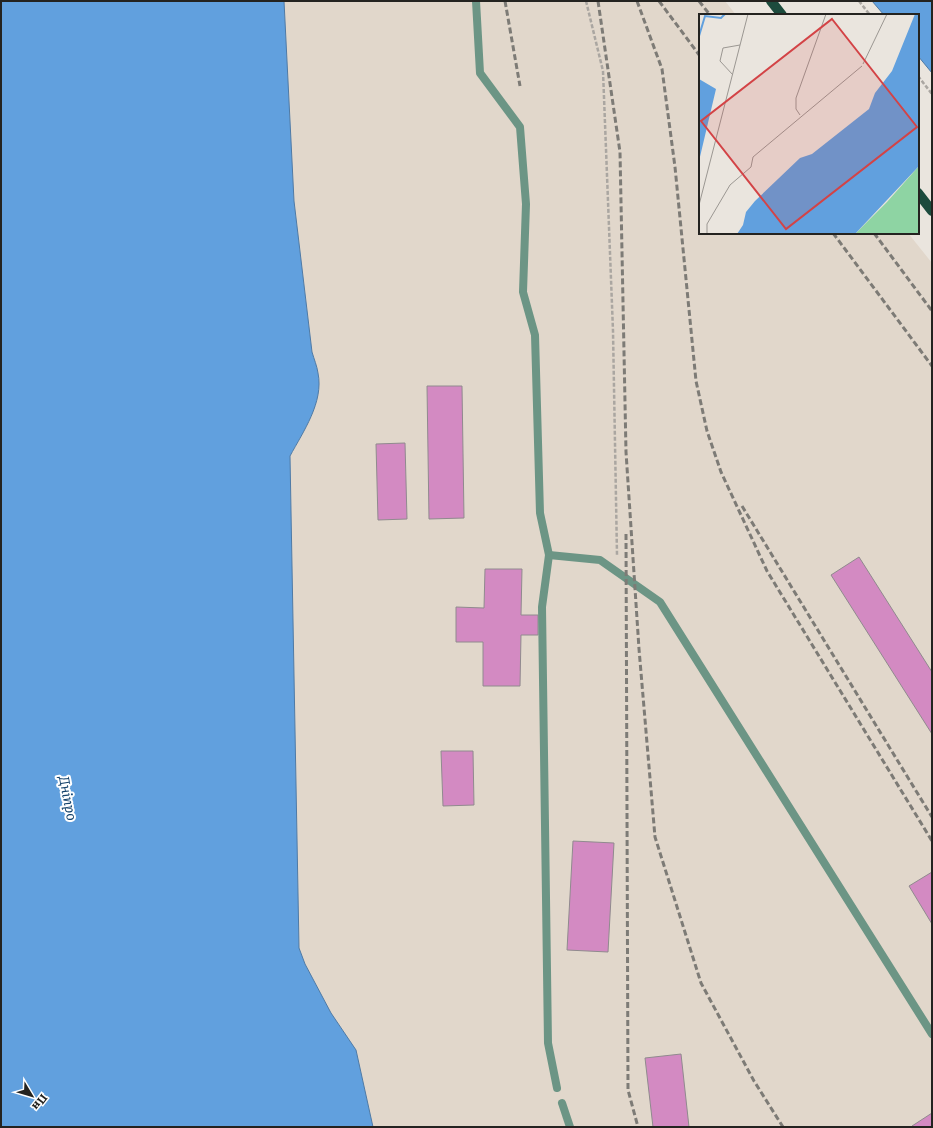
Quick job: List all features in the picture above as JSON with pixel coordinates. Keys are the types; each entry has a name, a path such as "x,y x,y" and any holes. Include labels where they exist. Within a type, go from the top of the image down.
{"main road":[{"path":"771,1 781,14"},
{"path":"919,194 932,211"}],"lane":[{"path":"476,1 480,73 520,127 526,204 523,292 535,335 540,513 549,555 542,607 548,1043 558,1088"},
{"path":"549,555 600,560 660,602 932,1034"},
{"path":"562,1103 570,1127"}],"path":[{"path":"586,1 603,71 613,331 618,572"},
{"path":"859,1 869,14"},
{"path":"919,77 932,94"}],"shaded area":[{"path":"284,1 725,1 735,14 699,14 699,234 909,234 932,263 932,1127 373,1127 356,1050 331,1013 305,964 299,948 290,456 303,433 319,375 312,352 294,201"}],"water":[{"name":"Дніпро","path":"1,1 284,1 294,201 312,352 318,370 319,384 318,395 311,416 290,456 299,948 305,964 331,1013 356,1050 373,1127 1,1127"},
{"path":"872,1 932,1 932,73 919,57 919,14 883,14"}],"building":[{"path":"427,386 462,386 464,518 429,519"},
{"path":"405,443 407,519 378,520 376,444"},
{"path":"859,557 932,672 932,734 831,575"},
{"path":"485,569 522,569 521,615 538,615 538,635 521,635 520,686 483,686 483,642 456,642 456,607 484,608"},
{"path":"441,751 473,751 474,805 443,806"},
{"path":"573,841 614,843 608,952 567,950"},
{"path":"932,872 932,924 909,886"},
{"path":"681,1054 689,1127 653,1127 645,1058"},
{"path":"932,1113 932,1127 912,1126"}],"railway":[{"path":"505,1 520,86"},
{"path":"598,1 620,152 626,452 639,649 655,837 701,983 754,1081 783,1127"},
{"path":"637,1 662,69 675,167 696,381 707,431 721,472 767,571 932,841"},
{"path":"659,1 699,55"},
{"path":"699,1 709,14"},
{"path":"834,234 932,366"},
{"path":"875,234 932,311"},
{"path":"742,506 932,817"},
{"path":"626,534 628,1090 638,1127"}]}
